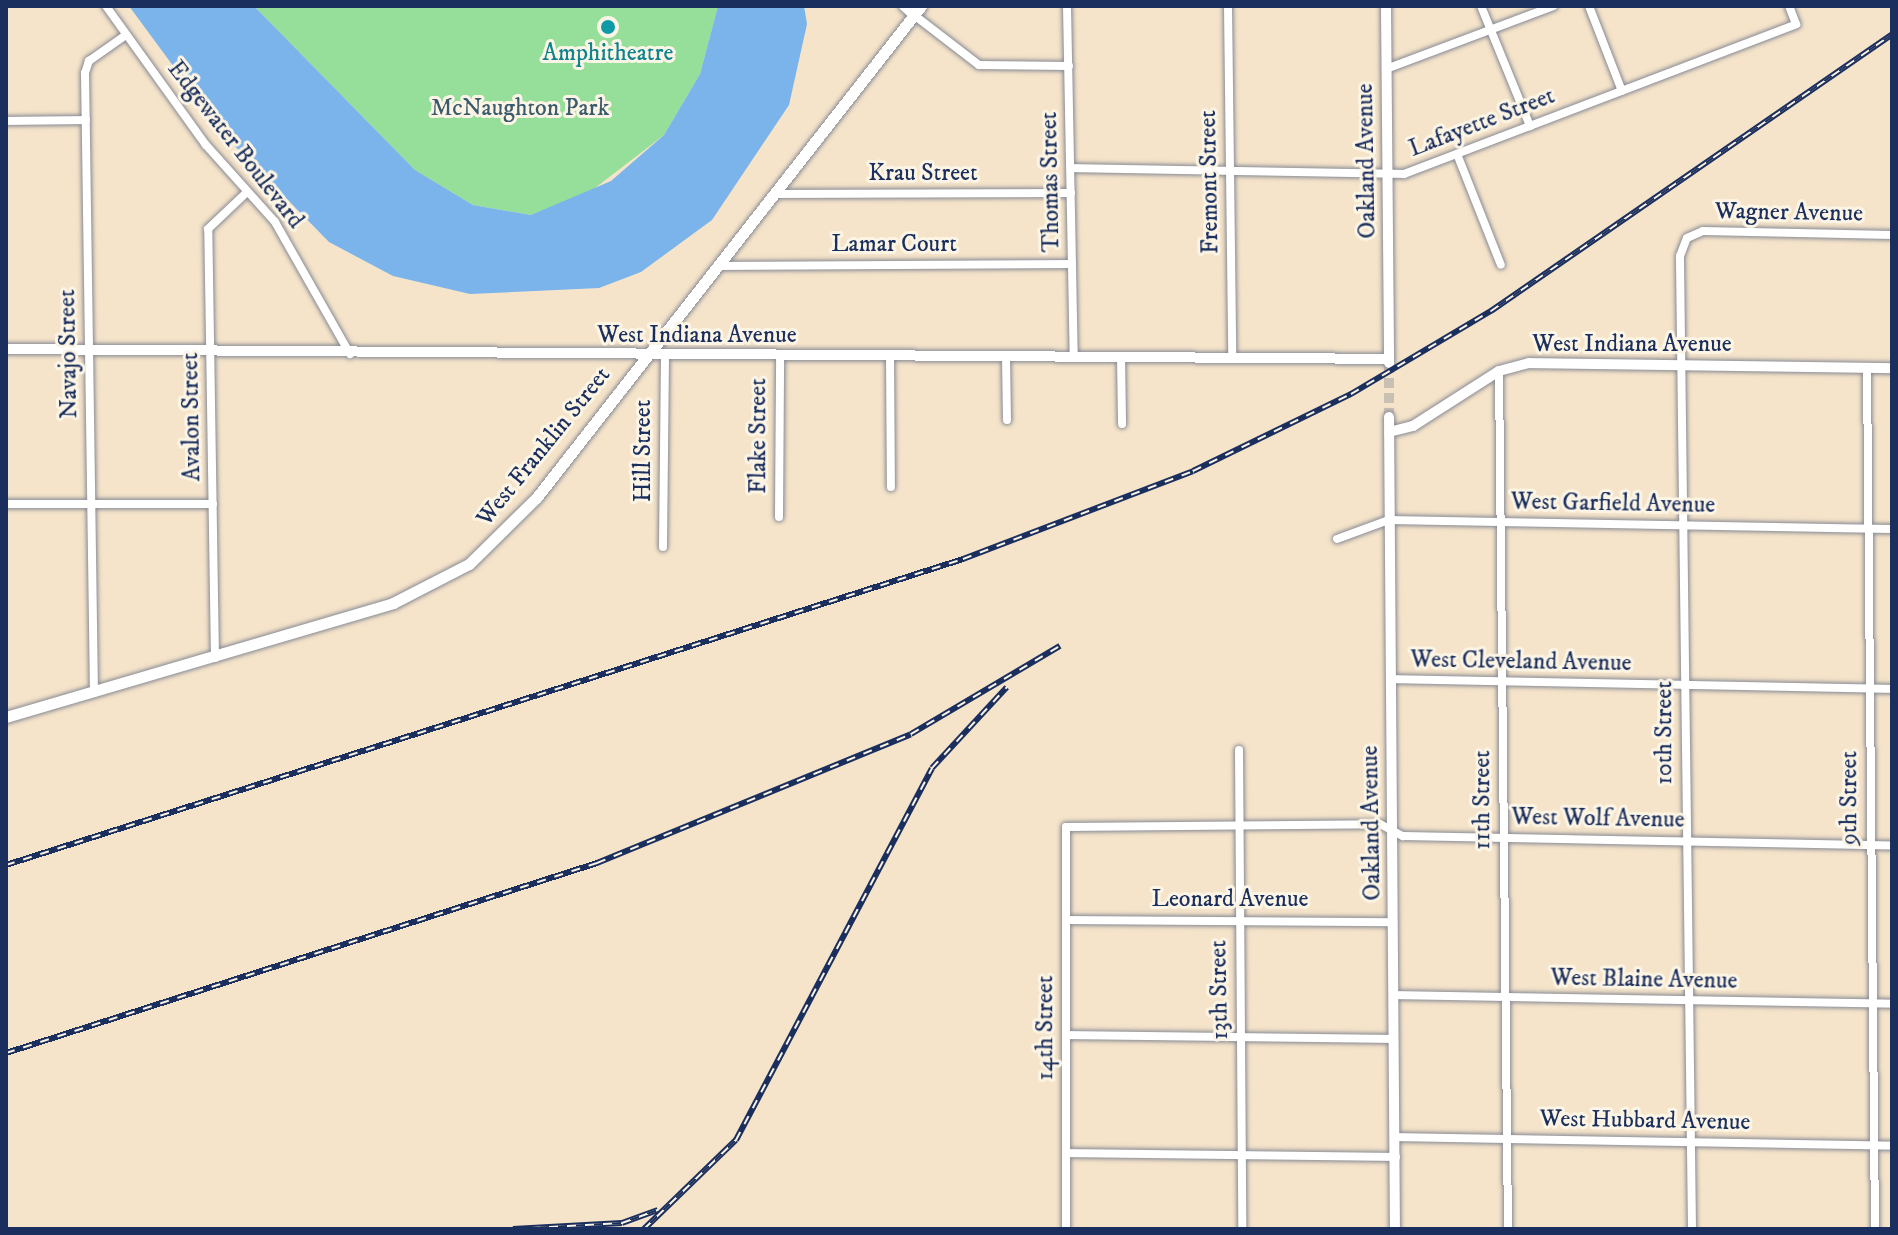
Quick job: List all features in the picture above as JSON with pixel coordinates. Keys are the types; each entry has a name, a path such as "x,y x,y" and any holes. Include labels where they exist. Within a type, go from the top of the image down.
{"main road":[{"name":"West Franklin Street","path":"6,717 215,659 393,603 469,564 521,516 918,11"}],"street":[{"name":"Edgewater Boulevard","path":"106,6 247,192 275,222 350,354"},
{"path":"904,6 918,11 979,65 1069,66"},
{"name":"Thomas Street","path":"1067,6 1074,358"},
{"name":"Fremont Street","path":"1228,6 1232,358"},
{"name":"Oakland Avenue","path":"1386,6 1389,361"},
{"path":"1481,6 1530,126"},
{"path":"1386,69 1554,6"},
{"path":"1589,6 1622,91"},
{"name":"Lafayette Street","path":"1071,168 1387,173 1457,154 1796,24 1789,6"},
{"name":"Navajo Street","path":"94,693 86,120 89,61 126,35"},
{"path":"6,121 86,120"},
{"path":"1457,154 1501,265"},
{"name":"Avalon Street","path":"215,659 208,229 247,192"},
{"name":"Krau Street","path":"774,194 1071,193"},
{"name":"Wagner Avenue","path":"1687,238 1703,231 1892,235"},
{"name":"10th Street","path":"1687,238 1679,265 1685,525 1687,1001 1692,1229"},
{"name":"Lamar Court","path":"716,266 1072,264"},
{"name":"West Indiana Avenue","path":"6,349 1389,361"},
{"name":"Hill Street","path":"663,547 665,356"},
{"name":"Flake Street","path":"779,517 780,356"},
{"path":"890,356 891,487"},
{"path":"1006,357 1007,420"},
{"path":"1121,357 1122,424"},
{"name":"West Indiana Avenue","path":"1389,432 1413,426 1499,371 1529,363 1892,368"},
{"name":"9th Street","path":"1867,368 1875,1229"},
{"name":"11th Street","path":"1499,371 1508,1229"},
{"name":"Oakland Avenue","path":"1389,417 1395,1229"},
{"path":"6,504 213,504"},
{"name":"West Garfield Avenue","path":"1337,539 1389,520 1892,529"},
{"name":"West Cleveland Avenue","path":"1390,679 1892,689"},
{"name":"13th Street","path":"1239,750 1242,1229"},
{"name":"West Wolf Avenue","path":"1066,827 1380,824 1391,831 1502,837 1892,845"},
{"name":"14th Street","path":"1066,827 1066,1229"},
{"name":"Leonard Avenue","path":"1066,920 1239,918 1393,922"},
{"name":"West Blaine Avenue","path":"1395,995 1892,1004"},
{"path":"1066,1035 1394,1039"},
{"name":"West Hubbard Avenue","path":"1396,1137 1892,1146"},
{"path":"1066,1153 1396,1157"}],"green space":[{"name":"McNaughton Park","path":"254,6 718,6 700,74 664,135 582,198 531,215 473,205 415,170"}],"water":[{"path":"129,6 254,6 415,170 473,205 531,215 611,181 664,135 700,74 718,6 804,6 807,24 789,105 712,220 641,272 599,288 470,294 393,276 329,242 224,135"}],"tunnel":[{"path":"1389,363 1389,417"}],"railway":[{"path":"6,865 963,559 1193,471 1351,394 1491,311 1892,34"},
{"path":"6,1053 597,863 911,734 1060,646"},
{"path":"644,1229 736,1140 932,768 1007,687"},
{"path":"513,1229 622,1223 658,1210"}],"place":[{"name":"Amphitheatre","path":"608,27"}]}
